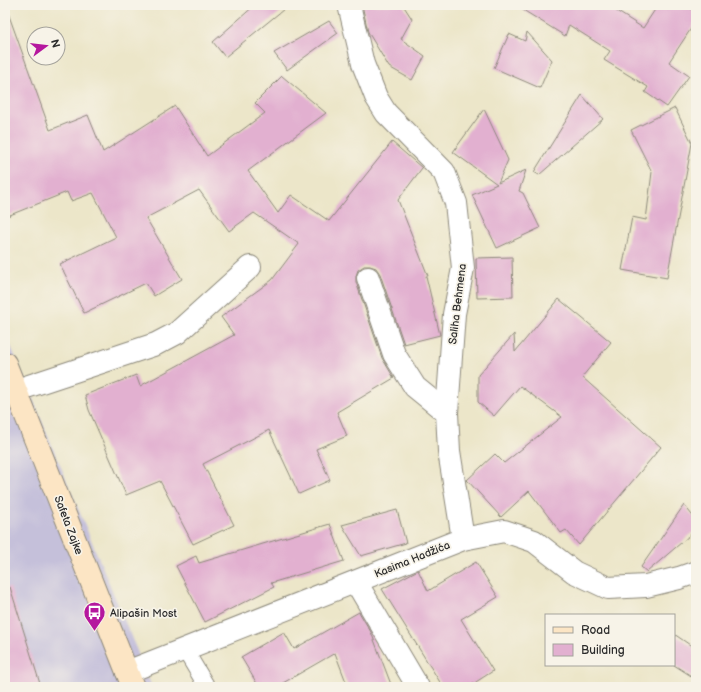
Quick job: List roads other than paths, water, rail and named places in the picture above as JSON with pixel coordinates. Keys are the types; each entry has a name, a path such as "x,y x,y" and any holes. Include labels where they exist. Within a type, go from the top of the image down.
{"main road":[{"name":"Safeta Zajke","path":"5,363 17,390 130,680"}],"street":[{"name":"Saliha Behmena","path":"349,5 363,64 376,97 386,113 444,172 456,203 463,268 454,314 447,413 449,451 463,539"},
{"path":"17,390 156,344 177,333 250,267"},
{"path":"368,278 394,354 415,387 447,413"},
{"name":"Kasima Hadžića","path":"130,680 185,650 463,539 504,532 534,541 574,572 608,588 646,586 696,572"},
{"path":"356,582 418,687"}],"lane":[{"path":"185,650 207,687"}],"place":[{"name":"Alipašin Most","path":"95,632"}]}
